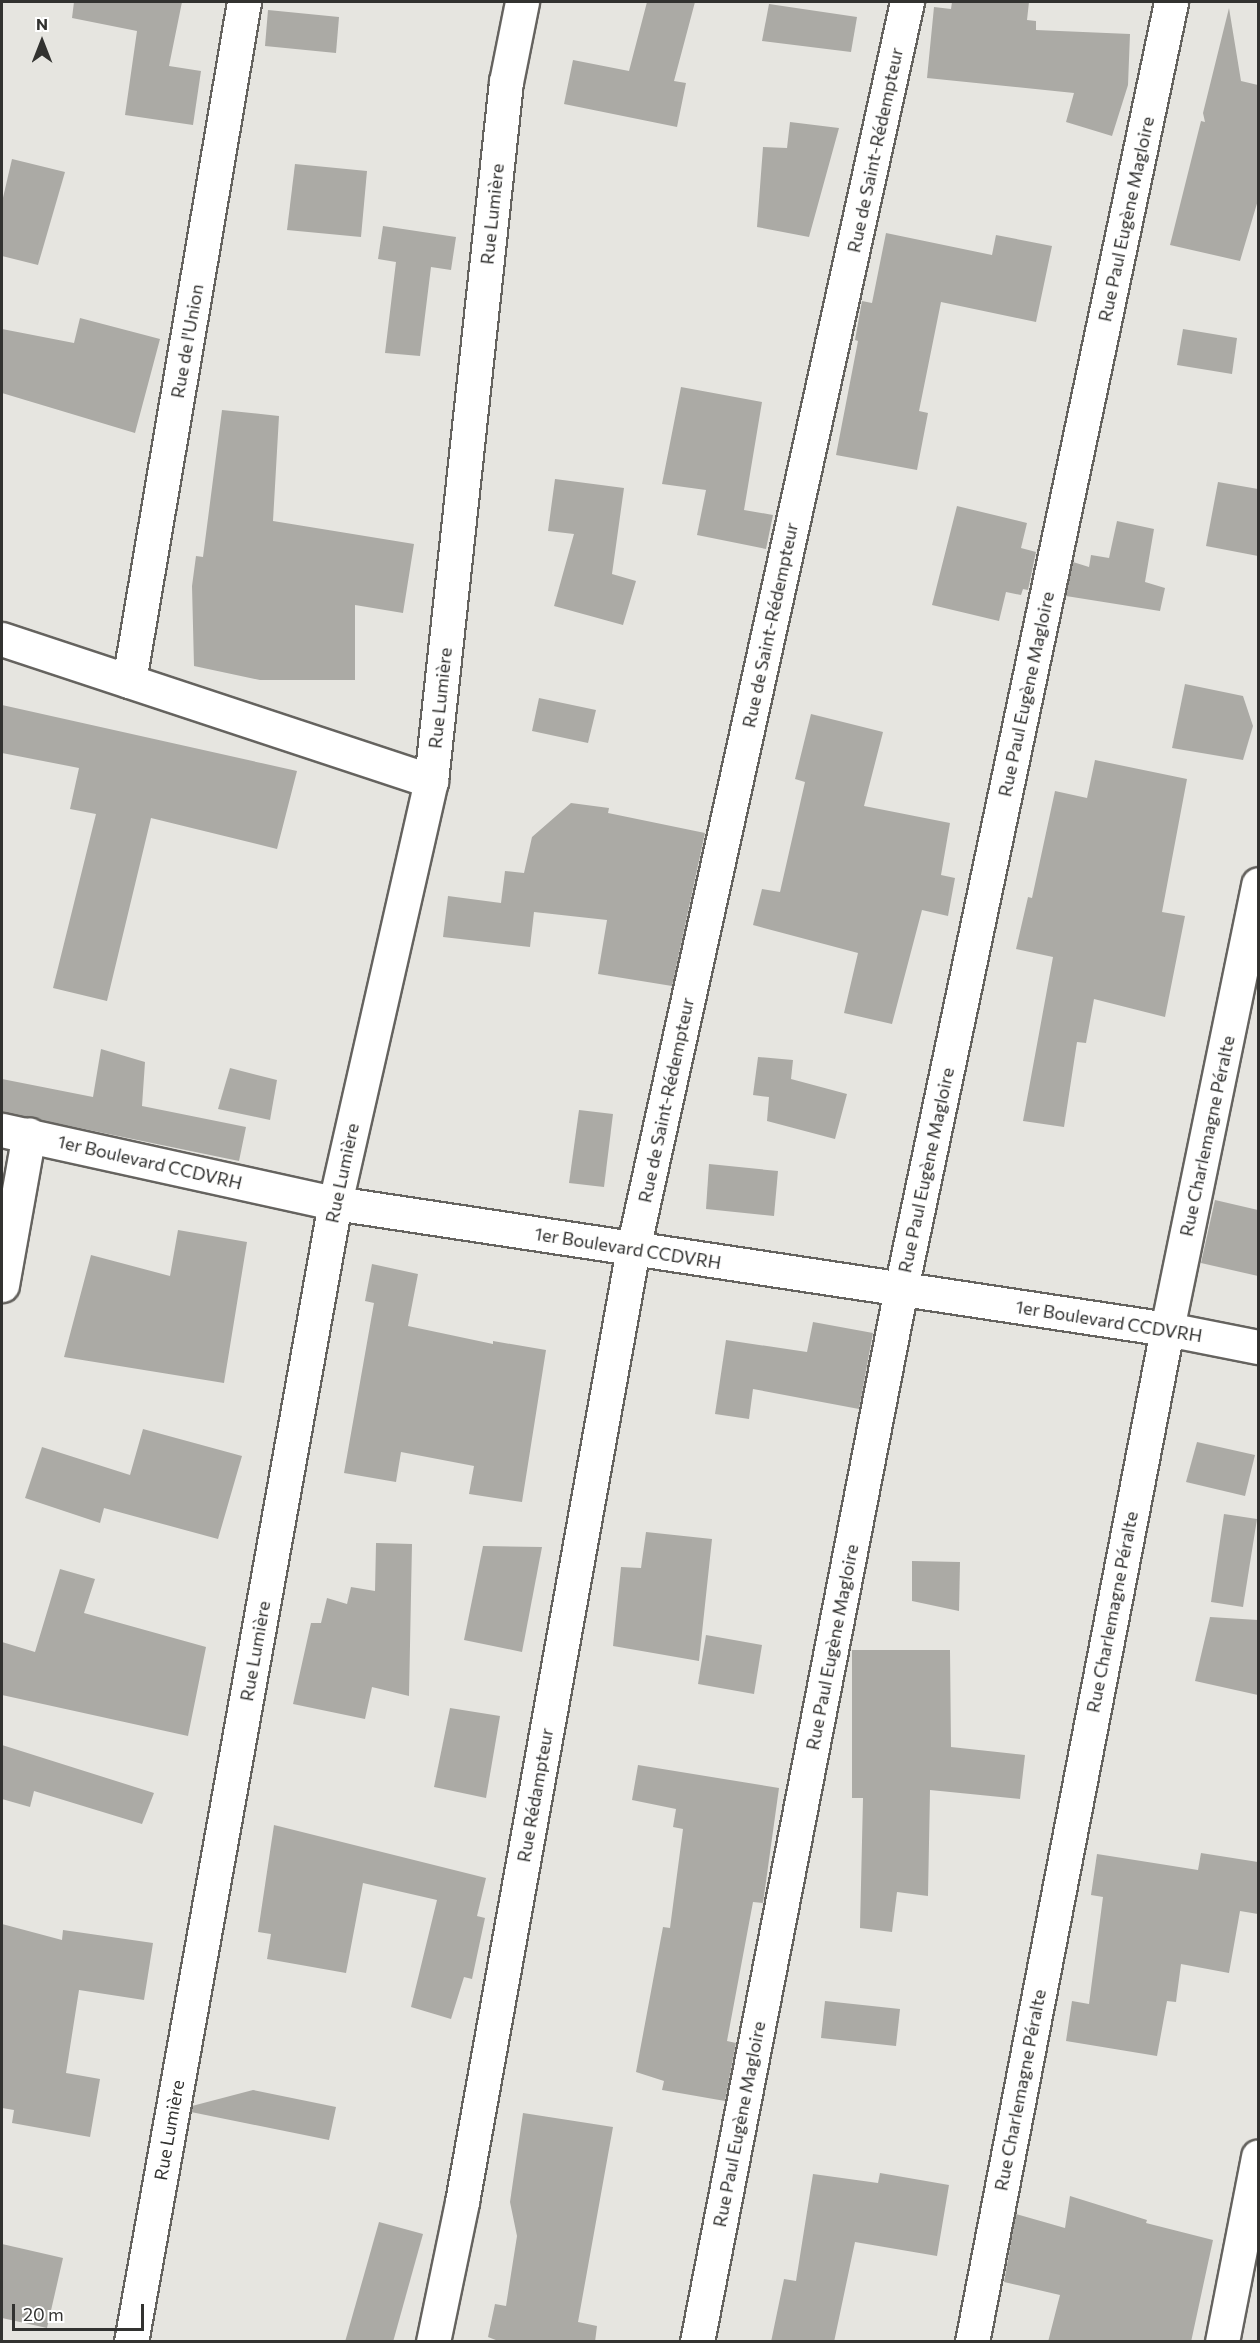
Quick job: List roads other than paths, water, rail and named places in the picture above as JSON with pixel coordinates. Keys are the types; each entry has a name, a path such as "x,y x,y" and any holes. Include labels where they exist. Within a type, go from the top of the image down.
{"street":[{"name":"Rue de l'Union","path":"129,681 244,2"},
{"name":"Rue Lumière","path":"132,2342 334,1203 431,781 506,82 522,2"},
{"name":"Rue de Saint-Rédempteur","path":"633,1249 907,2"},
{"name":"Rue Paul Eugène Magloire","path":"697,2342 901,1289 1171,2"},
{"path":"2,639 431,781"},
{"name":"Rue Charlemagne Péralte","path":"972,2342 1167,1329 1258,884"},
{"path":"2,1285 15,1132"},
{"name":"1er Boulevard CCDVRH","path":"15,1132 334,1203 1167,1329 1258,1347"},
{"name":"Rue Rédampteur","path":"433,2342 464,2190 633,1249"},
{"path":"1222,2342 1258,2156"}]}
